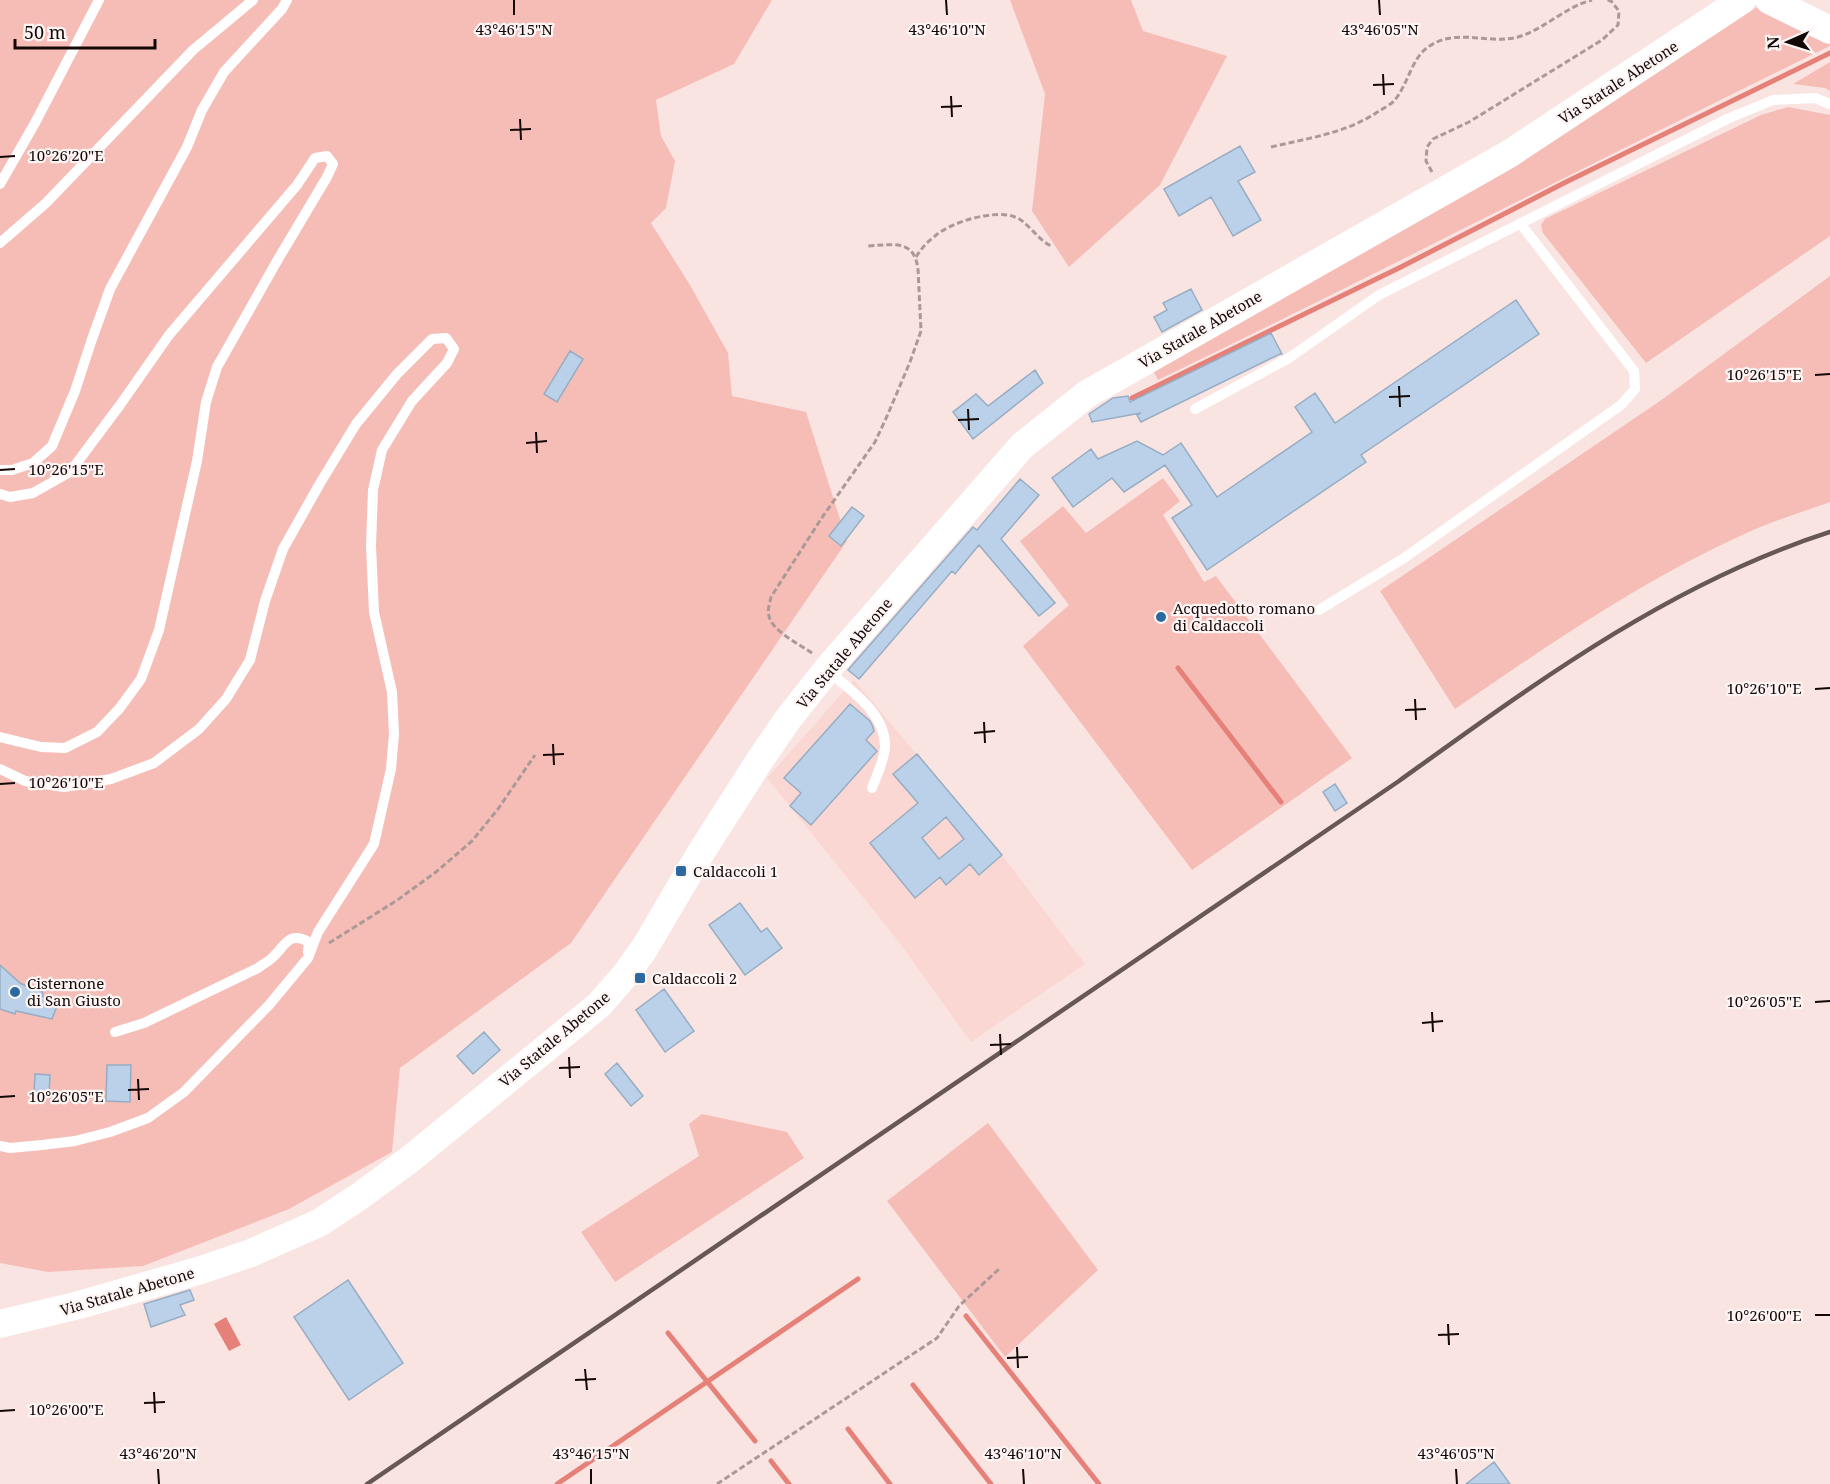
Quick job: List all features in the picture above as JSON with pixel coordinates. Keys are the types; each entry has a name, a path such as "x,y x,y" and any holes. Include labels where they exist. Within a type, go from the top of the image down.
{"main road":[{"name":"Via Statale Abetone","path":"0,1324 79,1305 250,1254 319,1223 409,1160 599,1005 626,974 659,925 700,854 788,719 1008,460 1048,423 1087,394 1509,154 1742,0"},
{"path":"1768,0 1830,30"}],"lane":[{"path":"0,184 35,123 99,0"},
{"path":"0,243 46,202 193,50 253,0"},
{"path":"0,470 12,470 33,463 52,446 75,391 110,289 187,147 202,110 224,72 282,9 287,0"},
{"path":"1195,409 1289,358 1379,295 1727,119 1773,100 1815,98 1830,104"},
{"path":"0,494 10,497 33,493 70,472 169,335 297,185 315,158 327,156 333,164 327,177 218,367 206,402 196,461 159,630 141,679 119,709 97,732 65,748 40,747 0,736"},
{"path":"1319,610 1414,552 1621,405 1635,389 1634,371 1521,224"},
{"path":"0,769 25,781 64,787 111,779 154,763 199,729 226,699 250,660 265,601 283,549 356,424 397,374 432,339 446,338 454,349 447,363 412,401 382,450 373,490 371,546 374,612 392,692 394,734 391,769 374,844 318,932 308,958 269,1005 184,1092 147,1118 110,1132 75,1141 21,1147 0,1146"},
{"path":"829,668 867,705 885,734 885,749 872,788"},
{"path":"115,1032 144,1023 258,968 273,958 286,942 293,938 302,938 309,942 308,958"}],"path":[{"path":"1271,147 1344,130 1370,118 1394,101 1416,62 1428,47 1445,39 1461,36 1500,39 1517,37 1581,3 1592,0"},
{"path":"1441,193 1426,161 1427,147 1433,139 1469,122 1602,40 1618,25 1619,11 1611,0 1607,0"},
{"path":"916,256 937,234 978,216 1014,216 1051,246"},
{"path":"829,668 777,628 769,618 768,609 771,597 874,442 921,331 918,269 913,251 904,246 867,246"},
{"path":"308,958 342,933 412,890 472,841 498,809 535,755"},
{"path":"717,1484 937,1338 959,1306 999,1269"}],"shaded area":[{"path":"0,0 772,0 734,64 656,100 661,136 675,161 666,208 651,223 690,285 728,353 732,396 806,412 847,541 571,943 400,1068 392,1152 289,1209 143,1266 48,1272 0,1263"},
{"path":"1010,0 1131,0 1143,31 1227,56 1160,185 1069,267 1032,211 1045,94"},
{"path":"1757,7 1830,43 1830,46 1158,380 1152,369 1520,156"},
{"path":"1830,62 1830,91 1825,88 1793,84"},
{"path":"1788,107 1830,115 1830,236 1646,363 1543,233 1541,225 1545,219 1761,115"},
{"path":"1830,276 1830,502 1751,531 1666,574 1559,639 1455,709 1380,591 1660,401"},
{"path":"1163,478 1180,501 1163,515 1204,582 1216,576 1352,758 1192,870 1023,646 1069,605 1020,541 1063,506 1086,533"},
{"path":"854,680 1002,855 1085,964 971,1042 895,937 767,778"},
{"path":"702,1114 787,1132 804,1158 615,1282 581,1232 699,1156 689,1124"},
{"path":"988,1123 1098,1270 1005,1357 887,1201"},
{"path":"226,1317 241,1345 229,1351 214,1324"}],"building":[{"path":"1240,146 1255,172 1238,181 1261,220 1233,236 1211,197 1179,216 1164,189"},
{"path":"1191,289 1202,310 1162,332 1154,317 1167,310 1163,303"},
{"path":"1516,300 1539,334 1361,455 1366,462 1207,570 1172,518 1192,505 1165,465 1124,492 1112,478 1073,507 1052,478 1091,449 1098,459 1137,441 1163,455 1181,443 1217,497 1312,432 1295,407 1315,393 1335,423"},
{"path":"1271,333 1282,354 1141,422 1137,415 1141,413 1092,422 1089,414 1113,398 1128,396 1130,402"},
{"path":"570,351 583,359 557,402 544,394"},
{"path":"1035,370 1043,383 973,439 953,412 976,394 988,406"},
{"path":"1020,479 1039,495 1001,539 1055,603 1039,616 979,545 955,574 952,571 859,679 848,670 973,527 977,530"},
{"path":"852,507 864,516 841,546 829,536"},
{"path":"850,704 870,721 874,731 866,740 877,751 811,825 790,806 801,793 784,778"},
{"path":"917,754 1002,855 979,875 970,864 946,885 940,877 915,898 870,843 918,803 893,774","holes":["946,817 964,839 939,859 922,838"]},
{"path":"1335,784 1347,803 1335,811 1323,792"},
{"path":"740,903 761,932 767,928 782,948 745,975 709,925"},
{"name":"Cisternone di San Giusto","path":"0,965 20,983 43,992 42,996 59,1001 52,1019 16,1011 15,1014 0,1009"},
{"path":"664,989 694,1031 665,1052 636,1010"},
{"path":"484,1032 500,1050 473,1074 457,1056"},
{"path":"617,1063 643,1096 631,1106 605,1074"},
{"path":"107,1065 131,1065 130,1102 106,1101"},
{"path":"35,1074 50,1075 49,1095 34,1094"},
{"path":"348,1280 403,1363 349,1400 294,1317"},
{"path":"190,1290 194,1300 180,1305 185,1315 151,1327 144,1304"},
{"path":"1494,1462 1510,1484 1466,1484"}],"waterway":[{"path":"1132,398 1830,53"},
{"path":"1178,668 1281,802"},
{"path":"557,1484 858,1279"},
{"path":"966,1316 1099,1484"},
{"path":"668,1333 755,1441"},
{"path":"913,1385 991,1484"},
{"path":"848,1429 890,1484"},
{"path":"771,1461 789,1484"}],"railway":[{"path":"367,1484 1605,639 1714,579 1771,553 1830,532"}],"place":[{"name":"Acquedotto romano di Caldaccoli","path":"1161,617"},
{"name":"Caldaccoli 1","path":"681,871"},
{"name":"Caldaccoli 2","path":"640,978"},
{"name":"Cisternone di San Giusto","path":"15,992"}]}
